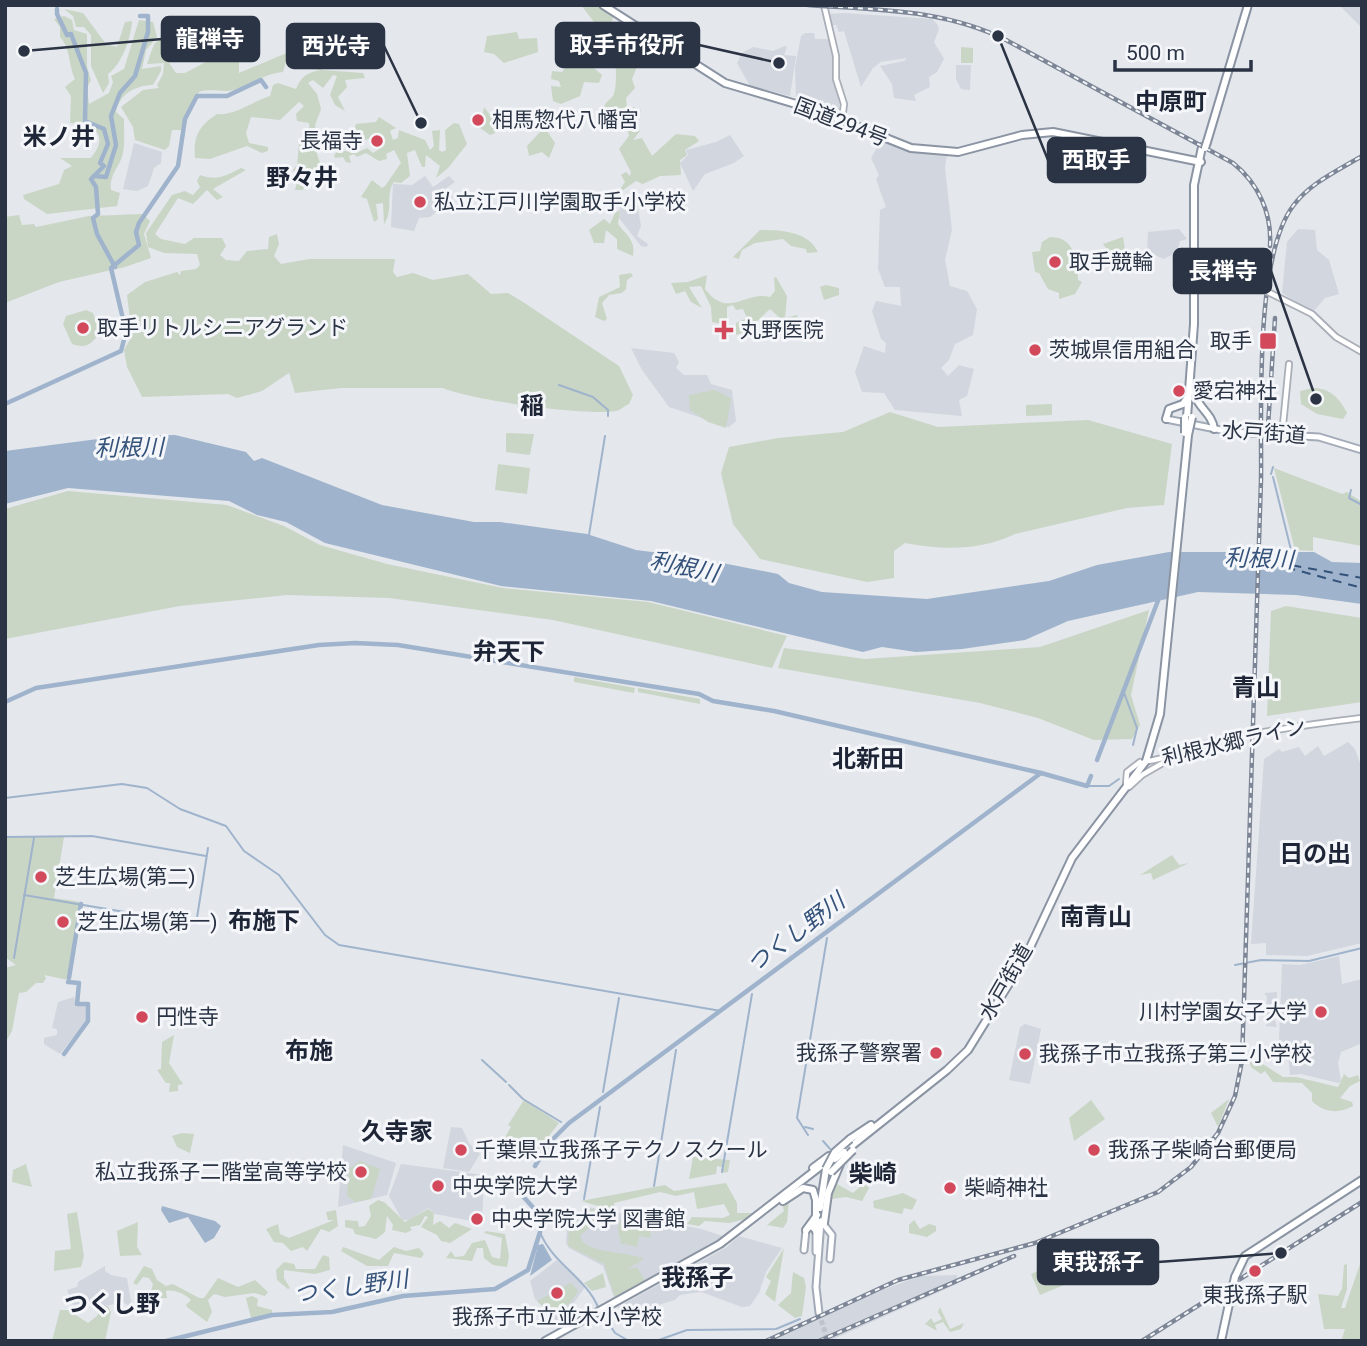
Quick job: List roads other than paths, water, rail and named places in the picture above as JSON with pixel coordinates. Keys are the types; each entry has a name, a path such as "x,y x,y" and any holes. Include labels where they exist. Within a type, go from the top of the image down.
{"highway":[{"name":"国道294号","path":"603,5 713,76 843,118 911,147 945,151 971,148 1028,134 1053,132 1200,162"},
{"name":"水戸街道","path":"547,1341 720,1244 953,1066 975,1044 1026,956 1072,858 1145,760 1158,709 1187,434 1196,260 1196,193 1200,162 1247,5"},
{"path":"1166,418 1168,410 1185,403 1191,388"},
{"path":"1191,388 1194,400 1212,420 1213,429"},
{"path":"1175,406 1182,409 1188,417 1197,409 1203,410"},
{"name":"水戸街道","path":"843,1151 951,1064 970,1044 1023,956 1066,862 1126,789"},
{"path":"817,1231 821,1195 835,1152 910,1097"},
{"path":"806,1230 821,1220 828,1171 885,1119"},
{"path":"792,1189 825,1158 837,1158 839,1169 830,1186 817,1231"},
{"name":"水戸街道","path":"547,1341 718,1249 833,1158"},
{"path":"1221,1341 1235,1277 1245,1256 1362,1180"},
{"path":"755,1220 804,1188 815,1194 821,1220"},
{"path":"821,1195 821,1220"}],"main road":[{"path":"824,5 836,56 836,79 844,104 843,118"},
{"path":"1196,260 1260,288 1318,318 1336,337 1362,352"},
{"path":"1282,436 1282,405 1289,364"},
{"name":"水戸街道","path":"1166,418 1213,429 1320,437 1362,450"},
{"name":"利根水郷ライン","path":"1145,760 1172,758 1209,744 1285,728 1362,718"},
{"path":"1126,789 1151,769 1172,758"},
{"path":"1145,760 1146,767 1151,769"},
{"path":"1126,789 1127,777 1145,760"},
{"path":"821,1220 832,1238 830,1258"},
{"path":"818,1313 813,1293 821,1220"},
{"path":"804,1250 806,1230 811,1226 817,1231 817,1251"},
{"path":"817,1251 823,1234 832,1238"}],"water":[{"name":"利根川","path":"175,435 246,452 254,461 262,458 382,505 474,522 500,522 587,534 636,550 692,557 778,574 789,583 822,592 927,599 1049,581 1097,565 1169,552 1314,552 1332,562 1362,563 1362,604 1296,595 1198,592 1068,621 1025,640 962,649 916,652 882,647 863,652 651,601 501,586 325,543 286,522 257,515 229,501 68,488 5,504 5,451 121,436"},
{"path":"162,1206 215,1221 221,1226 214,1238 205,1243 188,1217 169,1223 161,1210"},
{"path":"543,1244 552,1260 530,1276 538,1245"}],"waterway":[{"path":"57,9 67,35 71,34 86,73 85,121 104,129 108,144 100,163 104,166 94,176"},
{"path":"115,267 97,234 93,218 98,214 96,187 91,179 94,176 106,177 116,145 111,116 120,93 135,76 148,32 148,16 140,16"},
{"path":"5,404 121,351 126,332 111,268 139,245 136,232 139,223 178,166 185,119 197,96 227,96 261,80 266,87"},
{"path":"559,385 593,397 608,410 608,416"},
{"path":"589,535 605,436"},
{"path":"1271,474 1273,467"},
{"name":"利根川","path":"1273,477 1292,554"},
{"path":"1351,490 1349,498 1362,505"},
{"name":"つくし野川","path":"1097,760 1159,598"},
{"path":"5,702 36,688 319,645 398,645 699,694 713,701 774,711 1041,773"},
{"path":"1123,690 1137,728 1133,745"},
{"name":"つくし野川","path":"535,1166 550,1142 569,1123 1041,773 1087,786 1091,776"},
{"path":"1087,786 1109,786 1119,779"},
{"path":"5,798 122,784 147,788 180,809 226,826 244,851 279,875 325,935 339,945 721,1011"},
{"path":"6,837 92,836 206,856"},
{"path":"14,958 34,838"},
{"path":"24,895 196,924 208,848"},
{"path":"69,978 81,904"},
{"path":"808,1135 797,1118 827,938"},
{"path":"1235,965 1261,960 1309,961 1362,948"},
{"path":"64,1054 88,1021 88,1004 77,1004 79,983 68,982"},
{"path":"722,1172 752,994"},
{"path":"603,1092 619,998"},
{"path":"654,1186 676,1050"},
{"path":"482,1060 506,1082"},
{"path":"509,1085 523,1099 561,1122"},
{"path":"584,1199 600,1107"},
{"path":"805,1127 813,1129"},
{"path":"823,1141 831,1150"},
{"name":"つくし野川","path":"166,1341 272,1315 332,1312 403,1296 495,1289 528,1270 540,1232 539,1214 520,1193 523,1186"},
{"path":"540,1232 552,1253 585,1287 598,1307"},
{"path":"604,1316 615,1333 629,1341"},
{"path":"656,1341 687,1330 776,1329 800,1319"}],"tunnel":[{"path":"819,1313 828,1341"}],"railway":[{"path":"808,5 885,10 934,17 959,22 1006,40 1233,163 1250,180 1262,200 1269,222 1270,246"},
{"path":"766,1341 898,1280 1035,1243 1158,1192 1191,1167 1218,1133 1235,1096 1242,1061 1261,480 1261,378 1266,298 1280,230 1293,206 1316,184 1362,156"},
{"path":"1268,426 1275,318"},
{"path":"1142,1341 1362,1202"},
{"path":"819,1341 1014,1256"}],"place":[{"name":"西取手","path":"998,36"},
{"name":"龍禅寺","path":"24,51"},
{"name":"取手市役所","path":"779,63"},
{"name":"相馬惣代八幡宮","path":"478,120"},
{"name":"西光寺","path":"421,123"},
{"name":"長福寺","path":"377,141"},
{"name":"私立江戸川学園取手小学校","path":"420,202"},
{"name":"取手競輪","path":"1055,262"},
{"name":"取手リトルシニアグランド","path":"83,328"},
{"name":"丸野医院","path":"724,330"},
{"name":"取手","path":"1268,341"},
{"name":"茨城県信用組合","path":"1035,350"},
{"name":"愛宕神社","path":"1179,391"},
{"name":"長禅寺","path":"1316,399"},
{"name":"芝生広場(第二)","path":"41,877"},
{"name":"芝生広場(第一)","path":"63,922"},
{"name":"川村学園女子大学","path":"1321,1012"},
{"name":"円性寺","path":"142,1017"},
{"name":"我孫子警察署","path":"936,1053"},
{"name":"我孫子市立我孫子第三小学校","path":"1025,1054"},
{"name":"千葉県立我孫子テクノスクール","path":"461,1150"},
{"name":"我孫子柴崎台郵便局","path":"1094,1150"},
{"name":"私立我孫子二階堂高等学校","path":"361,1172"},
{"name":"中央学院大学","path":"438,1186"},
{"name":"柴崎神社","path":"950,1188"},
{"name":"中央学院大学 図書館","path":"477,1219"},
{"name":"東我孫子","path":"1281,1253"},
{"name":"東我孫子駅","path":"1255,1271"},
{"name":"我孫子市立並木小学校","path":"557,1293"}],"district":[{"name":"中原町","path":"1171,102"},
{"name":"米ノ井","path":"59,137"},
{"name":"野々井","path":"302,178"},
{"name":"稲","path":"532,406"},
{"name":"弁天下","path":"509,652"},
{"name":"青山","path":"1256,688"},
{"name":"北新田","path":"868,759"},
{"name":"日の出","path":"1315,854"},
{"name":"南青山","path":"1096,917"},
{"name":"布施下","path":"264,921"},
{"name":"布施","path":"309,1051"},
{"name":"久寺家","path":"397,1132"},
{"name":"柴崎","path":"873,1174"},
{"name":"我孫子","path":"697,1278"},
{"name":"つくし野","path":"112,1304"}]}
